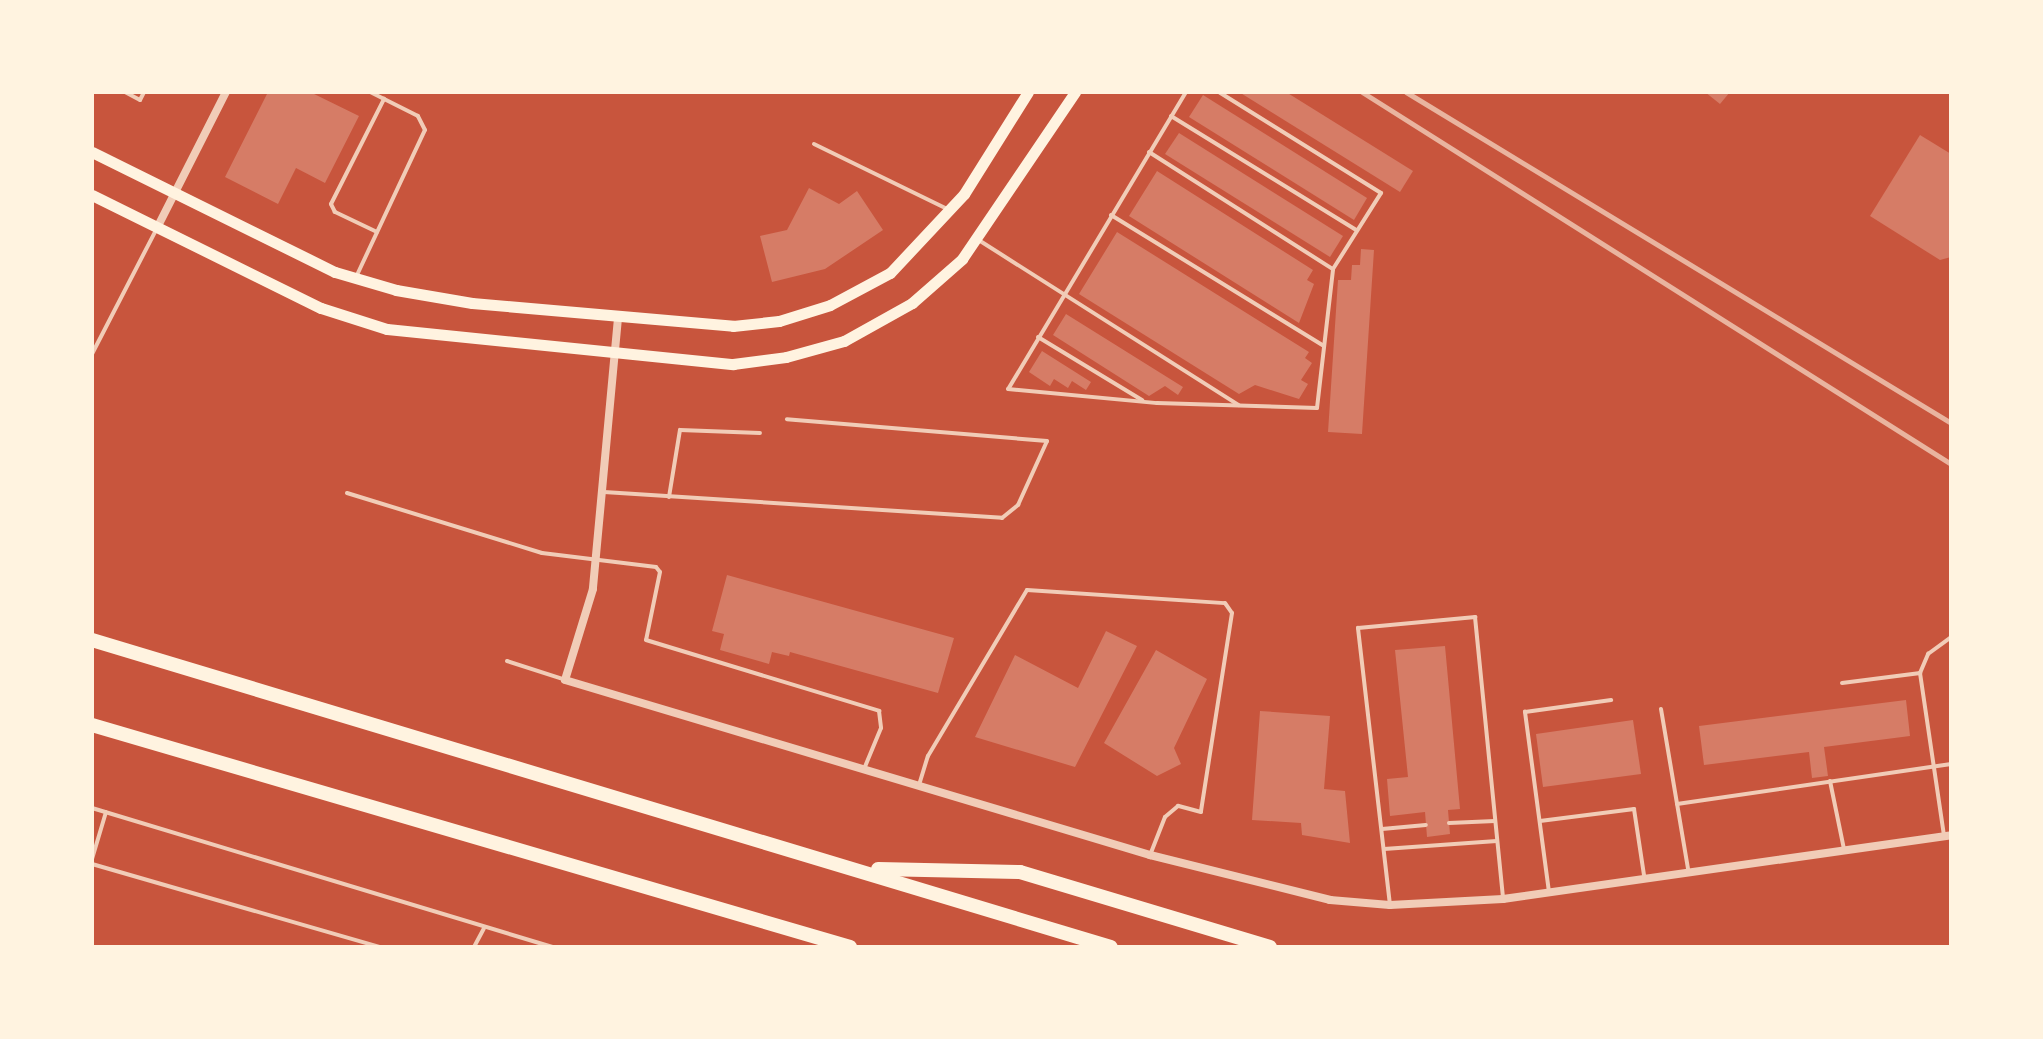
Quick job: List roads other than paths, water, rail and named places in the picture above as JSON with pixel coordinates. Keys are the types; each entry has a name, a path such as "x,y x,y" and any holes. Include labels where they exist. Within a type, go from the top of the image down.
{"highway":[{"path":"92,640 862,869 1111,947"},
{"path":"92,725 850,947"},
{"path":"862,869 1020,872 1270,947"}],"main road":[{"path":"92,152 174,194 356,278 472,303 733,326 779,321 830,305 890,273 951,211 1028,92"},
{"path":"92,195 321,308 387,329 615,355 733,364 786,357 844,341 912,303 977,239 1075,92"}],"street":[{"path":"157,228 226,92"},
{"path":"618,318 593,589 565,680 1269,888 1390,905 1503,899 1644,875 1948,835"}],"lane":[{"path":"125,92 140,100 144,92"},
{"path":"356,278 425,130 418,116 370,92"},
{"path":"1186,92 1063,292 1008,389 1144,401 1317,408 1333,269 1381,193 1219,92"},
{"path":"377,233 335,212 331,204 384,99"},
{"path":"1171,116 1357,231"},
{"path":"814,144 951,211"},
{"path":"1149,152 1333,269"},
{"path":"1111,215 1324,346"},
{"path":"92,354 157,228"},
{"path":"977,239 1239,405"},
{"path":"1038,337 1144,401"},
{"path":"602,492 1002,518 1018,505 1047,441 787,419"},
{"path":"669,497 680,430 760,433"},
{"path":"347,493 542,553 660,572 646,640 879,711 881,728 864,769"},
{"path":"919,785 928,756 1027,590 1225,603 1232,613 1201,812 1178,806 1165,817 1150,855"},
{"path":"1390,905 1358,628 1475,617 1503,899"},
{"path":"1948,835 1920,673 1928,654 1951,637"},
{"path":"507,661 565,680"},
{"path":"1842,683 1920,673"},
{"path":"1549,892 1525,712 1611,700"},
{"path":"1661,709 1688,869"},
{"path":"1677,804 1951,764"},
{"path":"1830,781 1844,849"},
{"path":"92,808 553,947"},
{"path":"1539,821 1634,809 1644,875"},
{"path":"106,812 92,861 377,947"},
{"path":"1449,823 1495,821"},
{"path":"1382,829 1426,825"},
{"path":"1384,849 1497,841"},
{"path":"474,947 484,927"},
{"path":"256,947 271,947"}],"railway":[{"path":"1362,92 1951,464"},
{"path":"1406,92 1951,423"}]}
